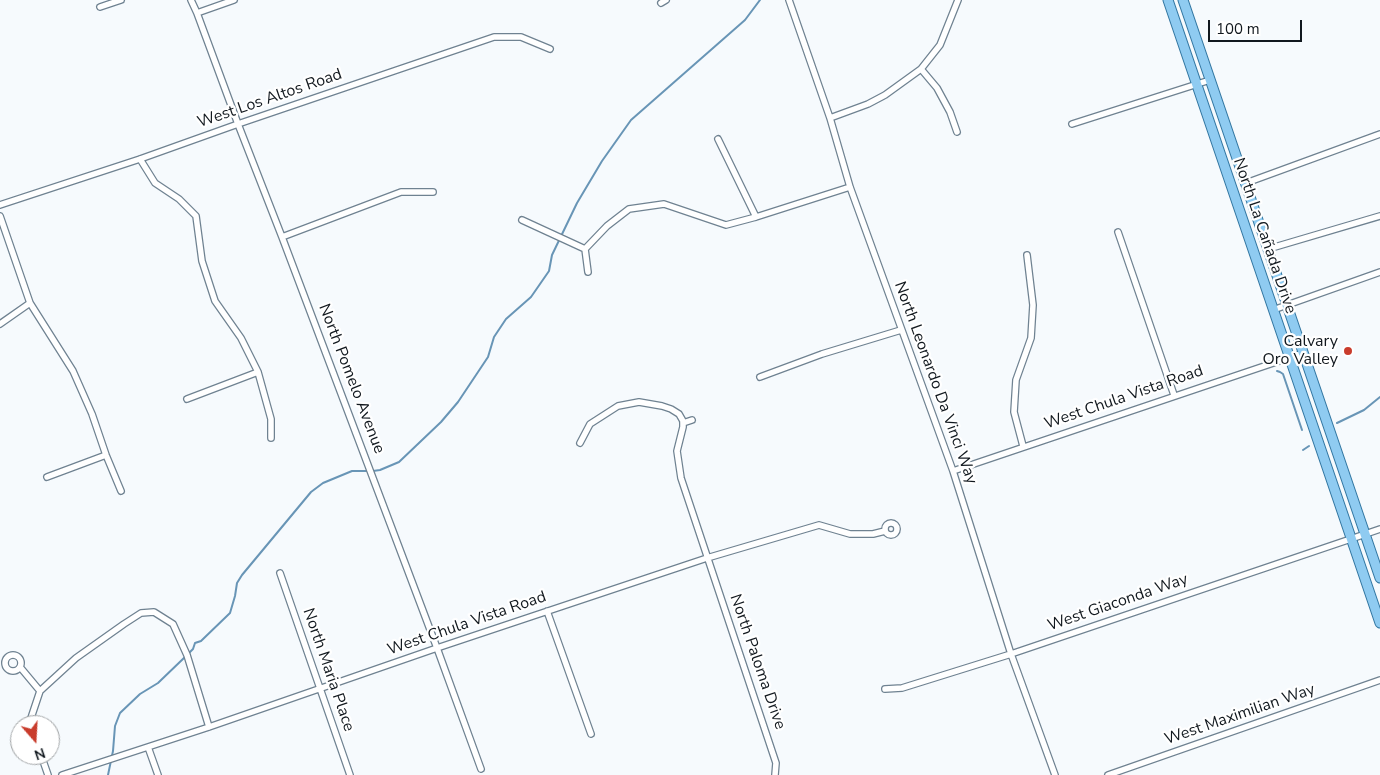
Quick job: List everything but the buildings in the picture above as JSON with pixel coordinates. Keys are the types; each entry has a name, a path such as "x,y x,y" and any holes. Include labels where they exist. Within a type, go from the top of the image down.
{"main road":[{"name":"North La Cañada Drive","path":"1168,0 1290,358 1358,536 1380,578"},
{"name":"North La Cañada Drive","path":"1183,0 1303,353 1358,536 1380,624"}],"street":[{"path":"100,7 120,0"},
{"name":"North Pomelo Avenue","path":"191,0 438,648 481,769"},
{"path":"197,13 234,0"},
{"name":"North Leonardo Da Vinci Way","path":"789,0 830,118 850,187 953,471 1011,654 1055,775"},
{"path":"830,118 877,100 921,69 940,45 958,0"},
{"name":"West Los Altos Road","path":"0,205 494,38 521,37 550,49"},
{"path":"921,69 937,88 950,112 957,132"},
{"path":"1072,124 1210,80"},
{"path":"1246,183 1380,134"},
{"path":"718,139 756,217"},
{"path":"140,159 155,183 179,199 196,216 202,261 215,301 241,338 258,372 271,419 271,438"},
{"path":"585,249 607,226 629,209 664,204 726,225 850,187"},
{"path":"282,237 400,192 433,192"},
{"path":"0,216 30,303 73,372 92,414 121,491"},
{"path":"1268,249 1380,216"},
{"path":"522,220 585,249"},
{"path":"1118,232 1174,395"},
{"path":"585,249 588,272"},
{"path":"1023,446 1014,412 1016,380 1031,338 1033,305 1027,254"},
{"path":"1274,310 1380,272"},
{"path":"0,324 30,303"},
{"path":"760,377 821,355 901,330"},
{"name":"West Chula Vista Road","path":"953,471 1303,353"},
{"path":"187,399 258,372"},
{"path":"580,443 590,424 618,406 639,402 662,406 679,414 683,423 692,420"},
{"name":"North Paloma Drive","path":"683,423 682,435 677,451 681,478 776,763 775,775"},
{"path":"47,477 106,455"},
{"name":"West Chula Vista Road","path":"62,775 707,558 819,525 850,534 873,534 885,531"},
{"name":"West Giaconda Way","path":"886,689 902,688 1011,654 1380,529"},
{"name":"North Maria Place","path":"280,573 350,775"},
{"path":"548,611 591,734"},
{"path":"32,715 40,691 76,658 141,613 154,612 173,624 187,655 209,727"},
{"path":"20,667 40,691"},
{"name":"West Maximilian Way","path":"1108,775 1380,680"},
{"path":"148,747 158,775"}],"waterway":[{"path":"373,471 399,462 441,422 458,402 488,357 494,337 506,319 531,297 549,271 552,255 577,203 602,161 631,120 745,20 760,0"},
{"path":"1277,371 1283,374 1302,430"},
{"path":"1337,423 1364,410 1380,397"},
{"path":"1303,450 1309,446"},
{"path":"188,654 193,649 195,643 201,641 230,613 237,583 242,575 311,492 323,483 352,471 368,471"},
{"path":"108,775 113,751 115,726 120,713 140,694 158,683 185,657"}],"place":[{"name":"Calvary Oro Valley","path":"1348,351"}]}
